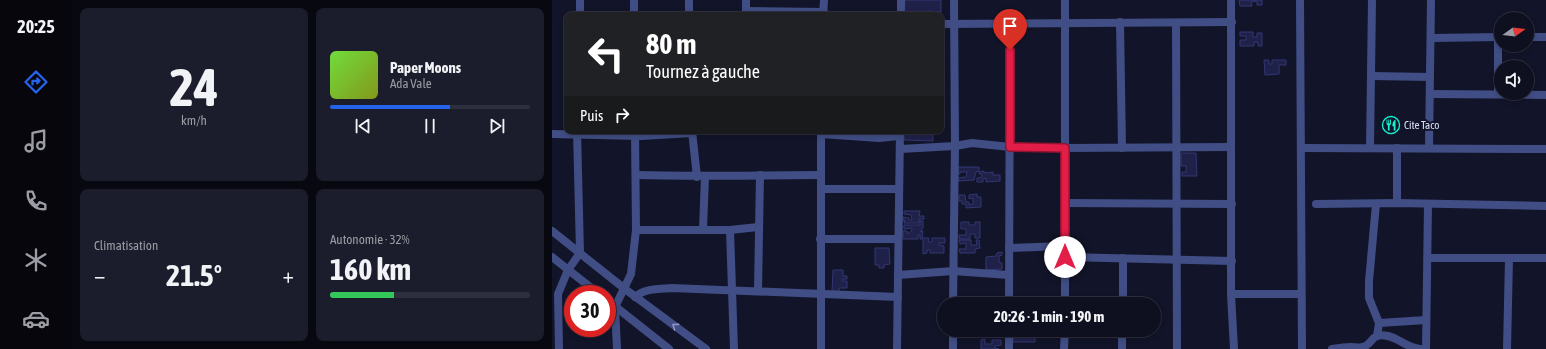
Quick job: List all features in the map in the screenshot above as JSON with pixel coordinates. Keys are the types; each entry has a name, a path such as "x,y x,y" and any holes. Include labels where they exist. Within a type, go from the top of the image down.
{"street":[{"path":"580,0 580,12"},
{"path":"634,0 634,12"},
{"path":"689,0 689,12"},
{"path":"746,0 746,12"},
{"path":"824,0 824,12"},
{"path":"901,0 901,12"},
{"path":"953,297 955,146 954,0"},
{"path":"1065,0 1065,297"},
{"path":"1231,0 1231,294 1234,349"},
{"path":"1300,0 1302,349"},
{"path":"1370,148 1372,0"},
{"path":"1429,148 1432,0"},
{"path":"1120,22 1122,148"},
{"path":"1176,22 1177,349"},
{"path":"944,24 1232,22"},
{"path":"1009,297 1010,24"},
{"path":"1431,38 1494,37"},
{"path":"1534,37 1546,37"},
{"path":"1372,76 1430,77"},
{"path":"1430,94 1494,94"},
{"path":"1534,95 1546,95"},
{"path":"552,134 564,134"},
{"path":"559,349 558,294 568,270 580,253 577,134"},
{"path":"617,349 616,307 633,265 636,230 637,175 635,134"},
{"path":"692,134 701,177 704,229"},
{"path":"821,134 821,349"},
{"path":"840,134 879,138 900,134 898,297 896,324 897,349"},
{"path":"900,149 972,144 1010,147 1065,148 1230,147"},
{"path":"1301,148 1546,149"},
{"path":"1396,203 1397,148"},
{"path":"637,175 701,177 821,175"},
{"path":"758,291 760,175"},
{"path":"821,189 899,189"},
{"path":"1316,204 1396,203 1546,206"},
{"path":"1065,204 1232,204"},
{"path":"1376,204 1369,281 1369,298 1379,323 1377,336"},
{"path":"1426,349 1428,204"},
{"path":"636,230 730,230 758,227"},
{"path":"730,230 734,349"},
{"path":"552,231 624,289 706,349"},
{"path":"820,239 898,239"},
{"path":"1009,248 1065,246"},
{"path":"552,257 587,285"},
{"path":"1065,257 1232,261"},
{"path":"1123,258 1123,297"},
{"path":"1428,258 1546,258"},
{"path":"1507,349 1509,258"},
{"path":"898,275 954,271 1009,275"},
{"path":"635,297 646,290 672,288 703,288 732,291 898,297"},
{"path":"1231,294 1301,294"},
{"path":"616,307 668,349"},
{"path":"1379,323 1426,320"},
{"path":"1332,349 1362,347 1367,345 1377,336 1388,336 1408,347 1420,349"},
{"path":"953,337 953,349"},
{"path":"1009,337 1009,349"},
{"path":"1064,349 1065,337"},
{"path":"1122,337 1122,349"}],"building":[{"path":"905,0 941,0 941,12 904,12"},
{"path":"1239,0 1262,0 1262,5 1257,5 1257,1 1251,2 1252,6 1240,6"},
{"path":"1240,32 1253,32 1253,37 1257,37 1257,33 1262,33 1262,46 1258,46 1258,42 1254,42 1254,46 1240,46 1240,40 1246,40 1246,36 1240,36"},
{"path":"1264,60 1269,60 1269,64 1272,64 1272,60 1286,60 1286,65 1279,65 1279,74 1265,75"},
{"path":"904,134 933,134 933,141 904,140"},
{"path":"1181,153 1196,153 1197,176 1182,176 1182,172 1186,172 1186,166 1181,166"},
{"path":"958,167 979,167 979,171 976,172 974,180 958,181 958,178 966,177 967,172 960,172 960,174 958,174"},
{"path":"984,171 984,173 993,172 993,175 1000,175 1000,181 986,182 986,178 983,179 983,182 977,182 977,178 982,177 982,174 979,174 979,172"},
{"path":"977,194 977,197 981,197 981,207 966,208 966,204 962,204 962,201 959,201 959,195 965,195 966,202 969,202 969,205 973,204 973,198 969,199 969,195"},
{"path":"904,211 920,211 919,216 924,216 924,219 919,219 919,223 904,223 905,220 903,221 903,217 912,220 911,215 904,214"},
{"path":"920,221 923,221 923,228 920,232 923,231 922,239 920,239 920,235 918,235 918,239 903,239 903,231 907,231 908,234 912,230 912,228 904,229 904,225 920,225"},
{"path":"961,222 969,222 969,225 975,225 975,222 980,222 980,238 975,238 975,234 970,234 970,239 959,239 959,235 966,235 966,229 961,229"},
{"path":"923,238 929,238 928,242 932,242 932,238 945,238 945,243 939,243 939,245 944,246 944,253 930,253 930,250 927,250 927,253 923,254"},
{"path":"959,240 971,240 971,245 977,245 976,240 979,240 980,248 975,249 975,253 960,253 959,249 966,249 966,243 960,244"},
{"path":"875,248 889,248 890,264 884,265 884,268 879,268 879,265 875,265"},
{"path":"1002,252 1002,255 999,256 999,262 1002,263 1002,269 986,270 986,257 996,256 997,253"},
{"path":"833,270 843,270 843,276 847,276 847,279 842,279 842,281 847,281 847,288 839,288 839,292 832,292"},
{"path":"1013,337 1035,337 1035,342 1013,342"},
{"path":"985,339 985,344 992,344 992,340 1001,340 1001,345 995,346 995,348 999,349 981,349 981,340"}],"place":[{"name":"Cite Taco","path":"1391,125"}],"route":[{"path":"1010,50 1010,147 1065,148 1065,257"}]}
